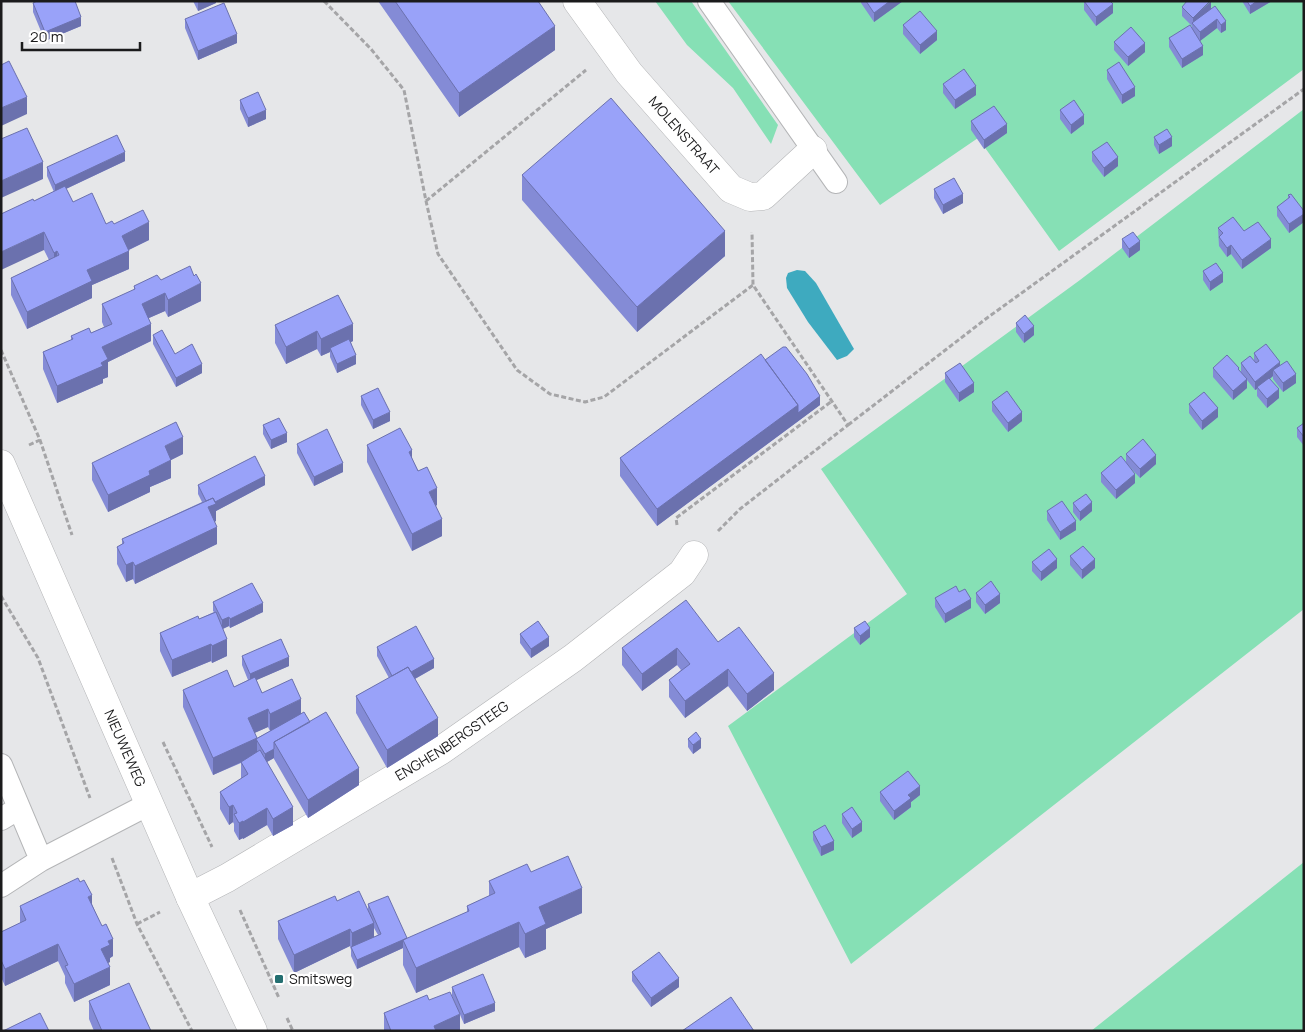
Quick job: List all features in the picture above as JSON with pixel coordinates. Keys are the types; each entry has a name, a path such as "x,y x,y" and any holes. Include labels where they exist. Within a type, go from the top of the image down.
{"street":[{"name":"MOLENSTRAAT","path":"577,1 629,73 731,189 750,197"},
{"path":"750,197 763,196 813,150"},
{"name":"NIEUWEWEG","path":"1,464 190,898 253,1031"},
{"name":"ENGHENBERGSTEEG","path":"190,898 227,878 440,751 572,658 688,564"}],"lane":[{"path":"709,1 836,182"},
{"path":"1,766 10,813 41,860"},
{"path":"1,886 41,860 149,804"}],"path":[{"path":"324,1 371,48 404,90 438,254 516,370 550,394 585,402 604,397 753,285"},
{"path":"426,200 612,50"},
{"path":"688,564 740,509 848,425 987,318 1304,89"},
{"path":"750,197 753,285 848,425"},
{"path":"1,350 40,440 74,540"},
{"path":"688,564 676,518 832,401"},
{"path":"160,736 227,878 281,1004"},
{"path":"285,1013 293,1031"}],"green space":[{"path":"655,1 691,1 778,125 771,144 733,88 687,45"},
{"path":"728,1 1304,1 1304,69 1059,251 978,138 880,205"},
{"path":"1304,109 1304,609 851,964 728,726 907,594 821,469 1080,280"},
{"path":"1304,862 1304,1031 1091,1031"}],"water":[{"path":"797,270 805,271 816,283 854,349 847,356 837,360 808,322 787,288 786,278 788,273"}],"building":[{"path":"37,1 75,1 81,17 45,32 33,3"},
{"path":"395,1 538,1 555,26 459,93"},
{"path":"866,1 890,1 874,13"},
{"path":"1084,1 1110,1 1113,4 1096,17"},
{"path":"1187,1 1210,1 1193,18 1182,7"},
{"path":"1247,1 1257,1 1250,6"},
{"path":"224,3 237,34 198,51 185,19"},
{"path":"1215,6 1226,21 1221,25 1217,19 1200,32 1192,23"},
{"path":"920,11 937,31 920,45 903,25"},
{"path":"1190,25 1203,46 1182,59 1169,38"},
{"path":"1131,27 1145,43 1128,57 1114,42"},
{"path":"9,61 27,97 1,108 1,65"},
{"path":"1119,62 1135,87 1122,95 1107,70"},
{"path":"964,69 976,86 955,100 943,84"},
{"path":"258,92 266,110 248,118 240,100"},
{"path":"611,98 725,231 637,307 522,175"},
{"path":"1074,100 1084,115 1071,125 1060,110"},
{"path":"994,106 1007,124 984,140 971,121"},
{"path":"27,128 43,162 1,181 1,139"},
{"path":"1167,129 1172,137 1159,145 1154,137"},
{"path":"117,135 125,152 55,185 47,167"},
{"path":"1107,142 1118,157 1104,168 1092,152"},
{"path":"954,178 963,194 943,205 934,189"},
{"path":"65,186 73,202 92,193 106,224 112,221 114,224 143,210 149,222 122,236 129,251 87,270 92,281 27,312 11,278 59,255 57,251 54,253 44,232 1,252 1,214"},
{"path":"1291,194 1304,211 1304,214 1289,224 1277,207 1290,197 1288,195"},
{"path":"1233,217 1244,231 1258,222 1271,239 1242,260 1231,245 1227,248 1219,237 1223,233 1218,228"},
{"path":"1133,232 1140,241 1129,249 1122,239"},
{"path":"1216,263 1223,273 1210,282 1203,271"},
{"path":"190,266 194,276 196,274 201,283 168,300 165,293 142,304 151,324 102,347 108,359 101,363 103,366 57,386 43,352 73,339 71,336 89,328 91,333 112,324 102,304 135,289 134,286 157,275 161,280"},
{"path":"338,295 353,324 321,339 317,331 286,347 275,325"},
{"path":"1025,315 1034,326 1024,334 1016,323"},
{"path":"162,330 175,354 192,344 202,364 176,378 153,335"},
{"path":"349,339 356,355 337,364 330,348"},
{"path":"1266,344 1280,362 1255,382 1241,363 1250,356 1256,363 1259,361 1254,353"},
{"path":"783,347 786,347 807,374 820,396 798,413 798,405 765,360"},
{"path":"761,354 798,405 657,509 620,458"},
{"path":"1227,355 1247,379 1233,391 1213,368"},
{"path":"1287,361 1296,374 1283,383 1273,370"},
{"path":"960,363 974,383 959,393 945,373"},
{"path":"1269,378 1279,389 1267,399 1257,387"},
{"path":"378,388 390,412 373,420 361,396"},
{"path":"1007,391 1022,412 1008,423 992,402"},
{"path":"1204,392 1218,408 1202,421 1189,404"},
{"path":"279,418 287,433 271,440 263,425"},
{"path":"176,422 183,437 165,446 171,460 149,471 150,475 108,495 92,463"},
{"path":"1304,423 1304,437 1297,428"},
{"path":"400,428 412,450 409,452 418,471 427,467 437,488 429,492 442,519 412,534 367,445"},
{"path":"327,429 343,463 314,477 297,444"},
{"path":"1143,439 1156,455 1140,469 1126,454"},
{"path":"255,456 265,476 215,502 213,498 206,501 198,485"},
{"path":"1121,456 1135,474 1116,490 1101,473"},
{"path":"1086,494 1092,502 1080,512 1073,503"},
{"path":"213,498 216,504 208,507 217,527 135,566 133,562 126,565 117,547 124,543 122,539"},
{"path":"1062,501 1076,521 1060,532 1047,511"},
{"path":"1083,546 1095,559 1082,570 1070,556"},
{"path":"1049,549 1057,559 1041,572 1032,562"},
{"path":"991,581 1000,594 985,605 976,593"},
{"path":"252,583 263,603 230,619 229,617 222,620 213,602"},
{"path":"956,586 959,592 965,589 971,599 945,614 935,598"},
{"path":"686,600 718,642 739,627 774,673 747,694 728,669 685,701 669,680 690,664 677,648 642,674 622,648"},
{"path":"216,612 227,639 172,660 160,633 198,616 199,619"},
{"path":"538,621 549,637 531,649 520,634"},
{"path":"865,621 870,628 860,636 854,628"},
{"path":"416,626 434,659 411,672 408,667 392,676 377,647"},
{"path":"281,639 289,657 250,674 242,656"},
{"path":"408,667 438,718 387,750 356,696"},
{"path":"227,670 234,687 255,677 262,693 292,679 301,699 270,714 268,709 248,718 257,738 213,758 183,690"},
{"path":"304,712 310,722 274,742 274,749 265,754 256,739"},
{"path":"326,712 359,768 308,800 274,742"},
{"path":"696,732 701,739 693,745 688,739"},
{"path":"260,750 293,807 273,819 267,808 239,823 234,814 237,813 233,805 229,807 220,792 248,774 241,762"},
{"path":"908,771 920,786 908,795 910,799 894,811 880,792"},
{"path":"852,807 862,822 852,829 842,814"},
{"path":"825,825 834,841 821,847 813,832"},
{"path":"568,856 582,888 539,907 546,924 525,934 519,922 416,968 403,940 469,911 467,906 495,893 489,881 527,864 531,872"},
{"path":"78,878 80,882 84,880 92,895 88,897 102,926 106,924 113,939 108,941 110,945 101,949 110,967 74,984 65,966 68,965 58,944 5,969 1,960 1,932 26,920 20,906"},
{"path":"359,891 374,923 352,933 350,929 294,955 278,921 335,896 337,901"},
{"path":"388,896 407,938 357,960 351,947 381,934 368,904"},
{"path":"659,952 679,978 651,998 632,972"},
{"path":"483,974 495,1003 464,1015 452,987"},
{"path":"129,983 151,1031 102,1031 89,1001"},
{"path":"450,992 460,1014 434,1026 436,1031 391,1031 384,1013 427,995 429,1000"},
{"path":"731,997 754,1031 682,1031"},
{"path":"40,1013 49,1031 3,1031"}],"place":[{"name":"Smitsweg","path":"279,979"}]}
